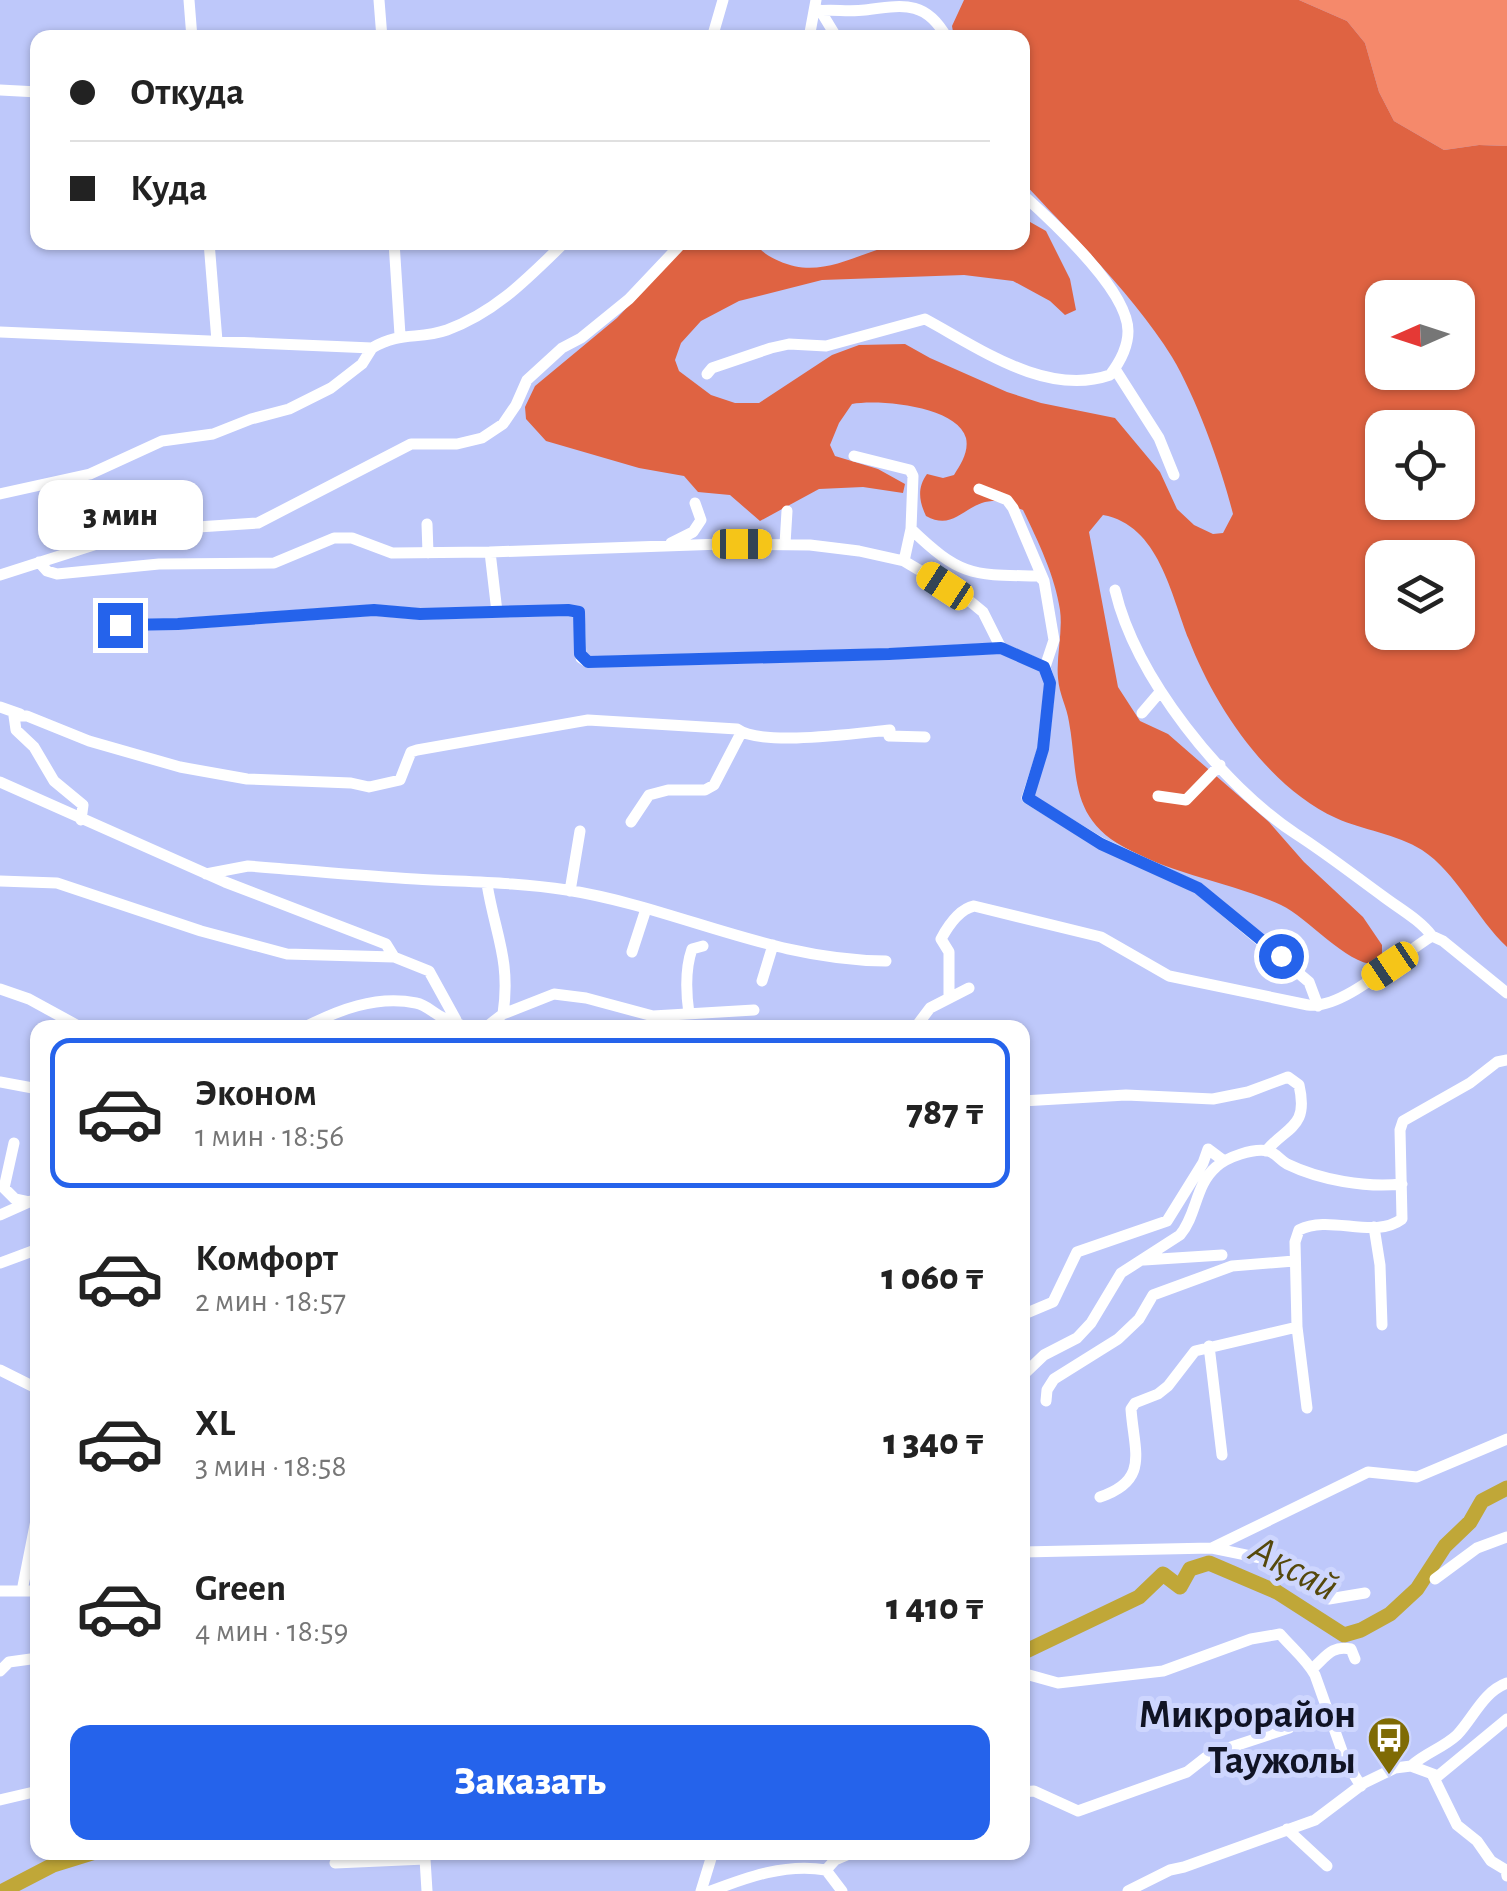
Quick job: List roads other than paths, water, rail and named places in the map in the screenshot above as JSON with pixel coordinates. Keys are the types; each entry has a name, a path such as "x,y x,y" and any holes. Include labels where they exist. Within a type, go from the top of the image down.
{"street":[{"path":"189,0 191,30"},
{"path":"379,0 381,30"},
{"path":"714,30 723,0"},
{"path":"817,7 855,11 914,3 924,8 941,30"},
{"path":"817,7 832,30"},
{"path":"0,90 30,92"},
{"path":"707,374 712,368 771,348 788,344 826,346 925,319 997,358 1038,374 1091,380 1110,375 1126,348 1128,330 1120,304 1054,221 1030,201"},
{"path":"209,250 217,341"},
{"path":"395,250 400,335"},
{"path":"0,332 372,348 400,335 445,330 494,307 558,250"},
{"path":"0,575 66,552 136,536 258,523 411,444 457,444 482,438 503,424 527,380 629,298 675,250"},
{"path":"0,494 90,474 162,441 213,434 289,409 331,388 362,364 372,348"},
{"path":"1115,369 1160,438 1174,474"},
{"path":"854,456 910,470 914,484 904,561"},
{"path":"980,489 1007,500 1041,575 1054,625 1054,640 1044,667 1050,683 1043,749 1028,798 1101,844 1198,888 1309,982 1318,1006"},
{"path":"667,545 699,526 702,520 694,504"},
{"path":"785,544 787,511"},
{"path":"426,524 428,552"},
{"path":"911,529 954,566 970,574 1041,575"},
{"path":"39,562 58,574 159,564 264,564 286,560 334,538 352,538 392,553 785,544 859,551 904,561 984,612 1001,648"},
{"path":"490,552 497,612"},
{"path":"1115,590 1129,636 1160,692 1220,765 1292,831 1326,851 1507,992"},
{"path":"105,625 178,624 374,610 420,614 579,612 580,654 588,662 1001,648 1044,667"},
{"path":"1142,713 1160,692"},
{"path":"2,708 17,718 148,759 247,778 380,786 400,780 412,752"},
{"path":"17,718 16,730 34,747 54,781 84,805 81,820"},
{"path":"397,755 588,720 737,729 742,734 802,738 890,730 889,736 925,737"},
{"path":"631,822 649,795 668,790 705,790 714,785 742,734"},
{"path":"1158,796 1186,800 1220,765"},
{"path":"0,782 206,874 386,944 394,958"},
{"path":"570,891 580,831"},
{"path":"206,874 248,866 570,891 816,957 886,961"},
{"path":"0,880 57,883 201,931 287,954 394,958 430,971 458,1020"},
{"path":"487,884 504,946 503,1014"},
{"path":"949,996 949,952 941,939 968,906 1101,938 1169,976 1318,1006 1349,994 1428,934"},
{"path":"632,952 646,909"},
{"path":"689,1014 690,957 692,949 703,946"},
{"path":"762,980 773,946"},
{"path":"921,1020 930,1008 969,988"},
{"path":"0,989 29,999 67,1020"},
{"path":"495,1020 554,994 654,1016 754,1010"},
{"path":"322,1020 354,1006 379,1001 416,1003 448,1020"},
{"path":"1307,1408 1294,1261 1301,1227 1387,1227 1402,1219 1400,1126 1406,1116 1470,1083 1496,1062 1507,1060"},
{"path":"1030,1101 1126,1096 1212,1099 1248,1092 1288,1077 1298,1085 1301,1110 1288,1134 1266,1152"},
{"path":"0,1082 30,1088"},
{"path":"14,1143 4,1182 7,1194 30,1200"},
{"path":"1030,1312 1052,1302 1077,1252 1167,1221 1208,1149 1224,1161"},
{"path":"1030,1368 1044,1355 1078,1338 1121,1273 1180,1235 1202,1185 1224,1161 1266,1152 1283,1162 1348,1183 1402,1184"},
{"path":"0,1202 15,1198"},
{"path":"0,1215 30,1201"},
{"path":"1374,1227 1382,1325"},
{"path":"0,1263 30,1252"},
{"path":"1140,1260 1222,1255"},
{"path":"1046,1401 1054,1379 1118,1339 1139,1319 1154,1294 1232,1266 1294,1261"},
{"path":"1100,1497 1124,1488 1132,1479 1135,1403 1158,1394 1195,1351 1297,1326"},
{"path":"1209,1346 1222,1454"},
{"path":"0,1370 30,1384"},
{"path":"1212,1548 1368,1472 1416,1477 1507,1439"},
{"path":"1435,1579 1477,1548 1507,1537"},
{"path":"1030,1552 1212,1548 1294,1565 1314,1590 1329,1599 1365,1593"},
{"path":"22,1591 30,1550"},
{"path":"0,1591 30,1591"},
{"path":"1030,1675 1058,1683 1163,1670 1275,1632 1312,1669 1346,1762 1361,1786"},
{"path":"1312,1669 1331,1650 1340,1647 1351,1649 1354,1659"},
{"path":"0,1671 30,1661"},
{"path":"1410,1766 1446,1744 1482,1701 1497,1686 1507,1683"},
{"path":"1433,1776 1450,1769 1507,1720"},
{"path":"1030,1792 1078,1812 1187,1772 1210,1754 1288,1728"},
{"path":"1128,1891 1170,1870 1324,1815 1361,1786 1395,1768 1410,1766 1433,1776 1457,1825 1477,1842 1491,1862 1506,1870 1506,1878"},
{"path":"0,1800 30,1793"},
{"path":"1288,1828 1327,1866"},
{"path":"335,1864 406,1860"},
{"path":"424,1860 427,1891"},
{"path":"700,1891 710,1860"},
{"path":"826,1870 835,1860"},
{"path":"711,1891 756,1874 812,1867 826,1870 842,1891"}],"waterway":[{"name":"Ақсай","path":"1030,1649 1139,1597 1163,1574 1180,1587 1190,1569 1209,1563 1277,1592 1344,1635 1361,1630 1390,1614 1417,1589 1445,1546 1470,1522 1482,1501 1507,1488"},
{"name":"Ақсай","path":"3,1891 69,1860"}],"place":[{"name":"Микрорайон Таужолы","path":"1389,1776"}]}
